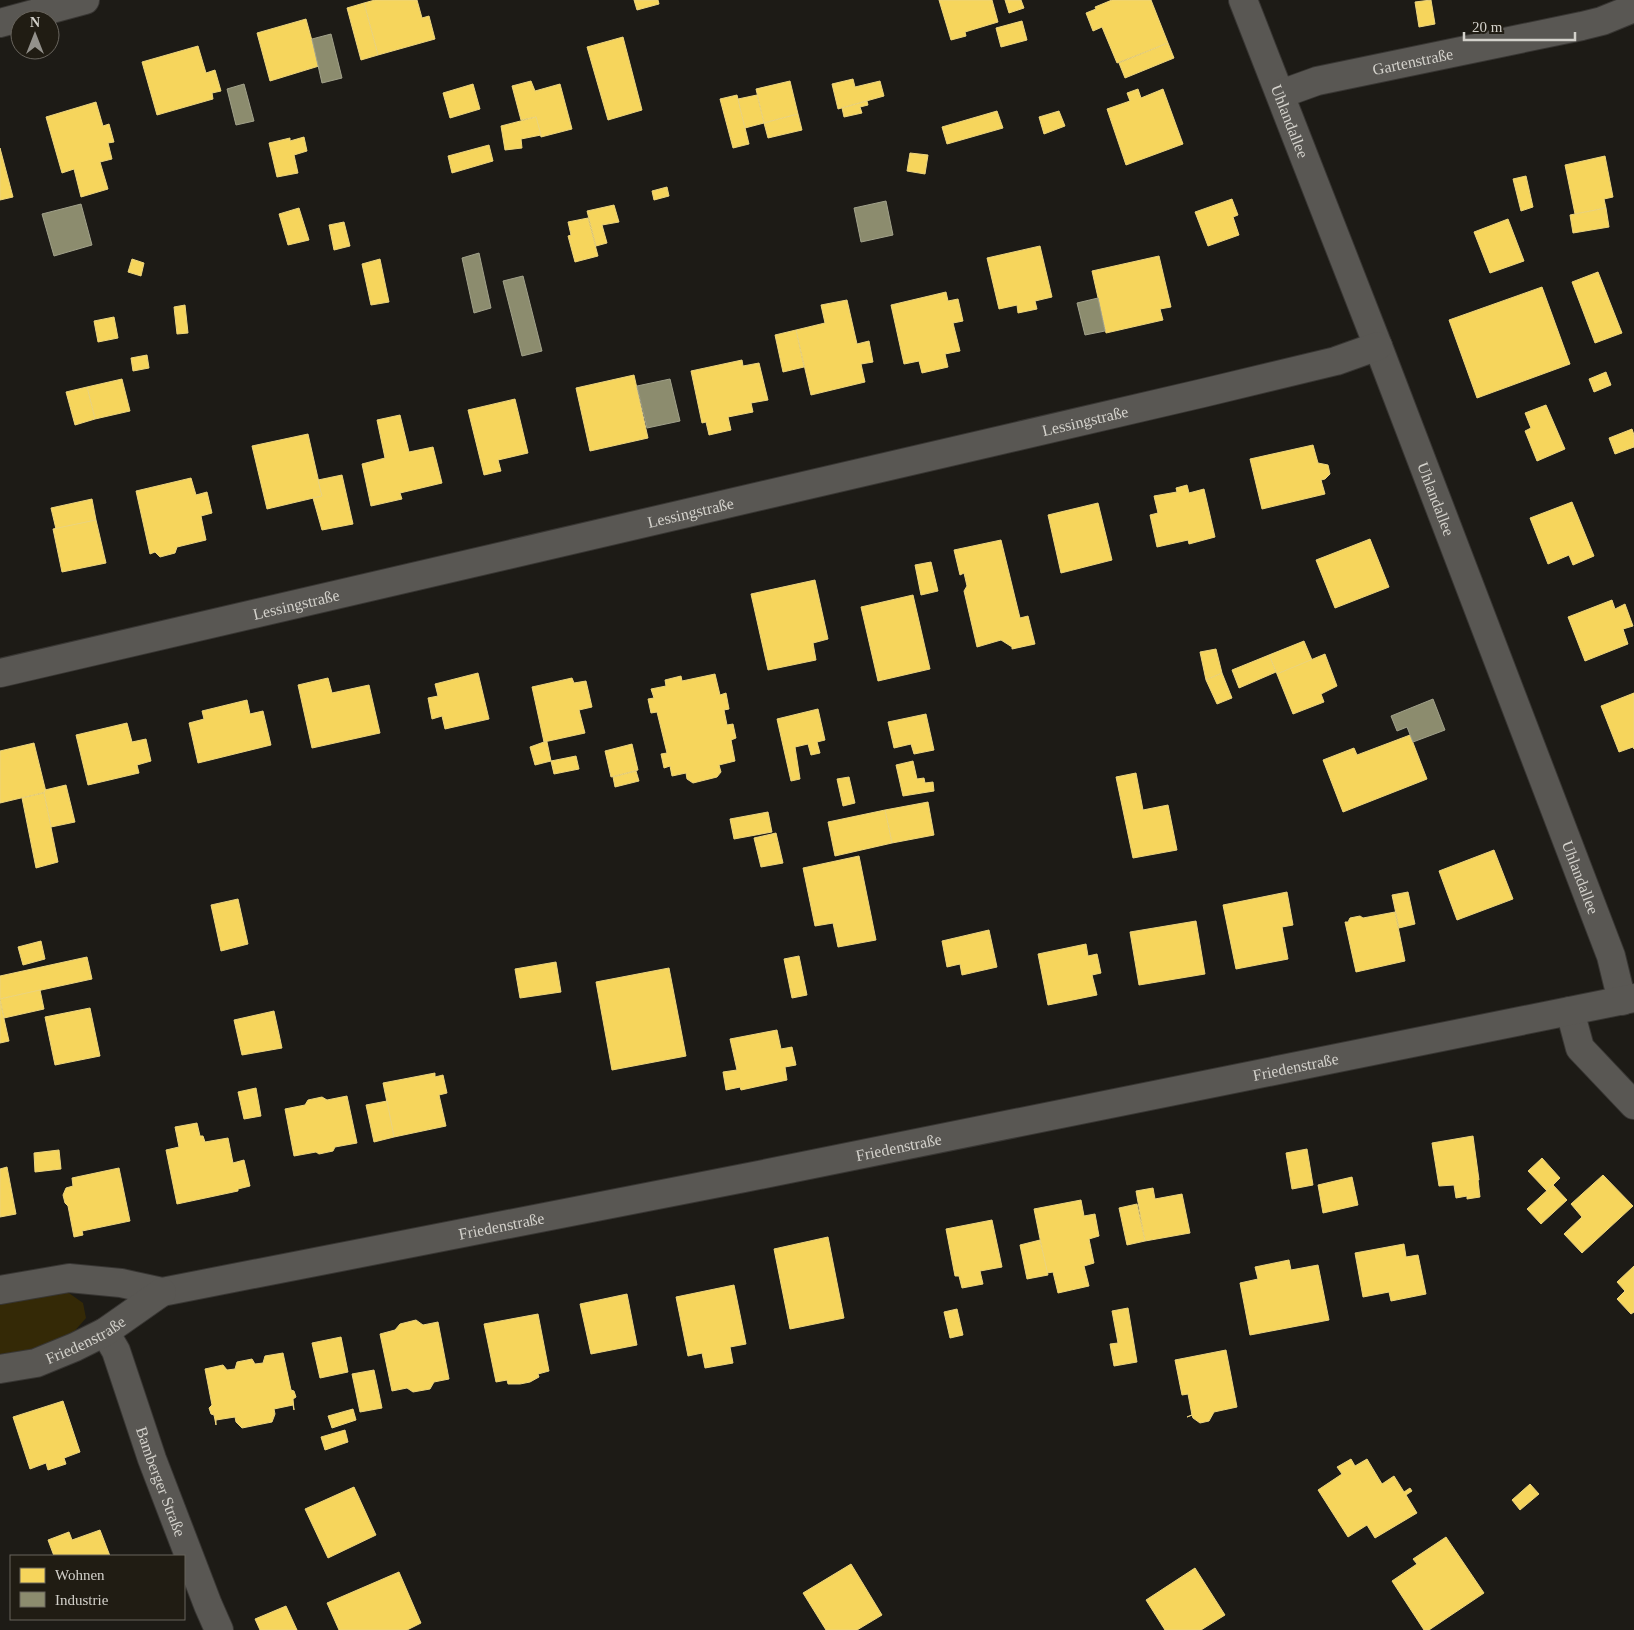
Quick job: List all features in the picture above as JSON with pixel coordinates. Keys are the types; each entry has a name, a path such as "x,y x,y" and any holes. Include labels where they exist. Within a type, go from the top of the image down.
{"street":[{"path":"0,23 86,0"},
{"name":"Uhlandallee","path":"1243,0 1281,94 1628,1000"},
{"name":"Gartenstraße","path":"1281,94 1316,81 1582,26 1602,21 1634,8"},
{"name":"Lessingstraße","path":"0,673 1203,393 1336,361 1378,346"},
{"name":"Friedenstraße","path":"0,1290 69,1278 121,1283 162,1292 734,1180 1004,1124 1628,1000"},
{"path":"1570,1012 1580,1048 1634,1105"},
{"name":"Friedenstraße","path":"0,1369 36,1363 75,1347 105,1332 162,1292"},
{"name":"Bamberger Straße","path":"105,1332 116,1351 152,1459 208,1605 220,1630"}],"shaded area":[{"path":"66,1291 83,1303 86,1318 72,1334 37,1350 0,1354 0,1302"}],"building: Wohnen":[{"path":"375,0 417,0 422,18 429,16 435,39 378,55 364,3"},
{"path":"634,0 658,0 659,4 637,10"},
{"path":"939,0 992,0 998,22 965,32 966,36 951,40"},
{"path":"1005,0 1021,0 1024,8 1009,13"},
{"path":"1112,0 1151,0 1168,43 1117,63 1102,27 1093,31 1086,13"},
{"path":"1431,0 1435,24 1419,27 1415,2"},
{"path":"364,3 378,55 361,60 347,8"},
{"path":"306,19 319,66 270,81 257,33"},
{"path":"1022,21 1027,40 1001,47 996,28"},
{"path":"623,37 642,110 608,120 587,47"},
{"path":"1168,43 1174,58 1125,78 1119,63"},
{"path":"198,46 206,73 215,70 221,91 212,93 213,99 157,115 142,62"},
{"path":"853,79 855,87 880,81 884,96 838,109 832,84"},
{"path":"531,81 535,91 560,84 572,129 541,137 536,117 521,120 512,86"},
{"path":"790,81 798,114 764,123 756,89"},
{"path":"473,84 480,109 450,118 443,93"},
{"path":"1138,89 1141,98 1163,89 1183,144 1126,165 1107,109 1130,101 1127,93"},
{"path":"737,95 749,144 733,148 720,99"},
{"path":"757,95 764,123 745,128 738,99"},
{"path":"867,101 868,105 860,107 862,113 844,117 842,108"},
{"path":"96,102 103,126 109,124 114,142 108,143 112,159 100,162 108,189 81,197 74,169 62,173 46,117"},
{"path":"997,111 1003,128 947,144 942,127"},
{"path":"1059,111 1065,126 1044,134 1039,117"},
{"path":"798,114 802,130 768,138 764,123"},
{"path":"536,117 541,135 521,139 522,148 505,150 501,126"},
{"path":"304,137 307,151 294,155 298,173 277,177 269,143 290,138 290,141"},
{"path":"489,145 493,161 452,173 448,156"},
{"path":"0,148 13,197 0,200"},
{"path":"910,153 928,155 925,174 907,171"},
{"path":"1605,156 1613,197 1604,199 1606,208 1575,214 1565,165"},
{"path":"1526,176 1533,207 1521,211 1513,179"},
{"path":"667,187 669,196 654,200 652,191"},
{"path":"1232,199 1238,215 1233,217 1239,235 1208,246 1195,212"},
{"path":"614,205 619,222 602,225 607,243 596,246 587,211"},
{"path":"299,208 309,240 288,245 279,214"},
{"path":"1606,208 1609,227 1573,233 1570,215"},
{"path":"588,218 598,256 575,262 568,236 571,235 568,222"},
{"path":"1508,219 1524,261 1490,273 1474,232"},
{"path":"344,222 350,246 334,250 329,225"},
{"path":"1040,246 1052,297 1035,301 1037,309 1018,313 1017,305 999,309 987,258"},
{"path":"1159,256 1171,307 1160,309 1163,320 1106,333 1092,271"},
{"path":"132,259 144,263 141,276 128,272"},
{"path":"380,259 389,302 371,305 362,264"},
{"path":"1598,272 1622,333 1595,343 1572,282"},
{"path":"1542,287 1570,364 1477,398 1449,320"},
{"path":"946,292 948,301 958,299 963,321 953,323 960,351 945,354 948,367 922,373 919,361 904,364 891,305"},
{"path":"847,300 857,344 869,341 873,362 861,364 865,382 811,395 796,330 825,323 821,305"},
{"path":"185,305 188,333 177,334 174,307"},
{"path":"114,317 118,338 98,342 94,321"},
{"path":"796,330 804,367 783,372 775,335"},
{"path":"147,355 149,368 133,371 131,358"},
{"path":"742,360 743,366 759,363 768,400 751,403 753,412 728,417 731,430 709,435 706,422 702,423 691,371"},
{"path":"1606,372 1611,385 1594,392 1589,379"},
{"path":"634,375 648,438 590,451 576,388"},
{"path":"122,379 130,411 95,419 87,387"},
{"path":"87,387 95,419 75,425 66,392"},
{"path":"515,399 528,453 498,460 501,471 484,475 468,410"},
{"path":"1546,405 1565,449 1537,461 1525,431 1531,428 1525,413"},
{"path":"400,415 409,452 433,447 442,483 400,493 402,499 371,506 362,464 385,458 377,420"},
{"path":"1632,429 1634,447 1615,454 1609,438"},
{"path":"308,434 322,496 267,509 252,446"},
{"path":"1313,445 1318,463 1328,465 1330,474 1321,480 1325,494 1262,509 1250,459"},
{"path":"342,475 353,524 322,530 313,498 322,496 318,480"},
{"path":"191,478 196,495 207,492 212,513 201,516 206,540 177,547 175,553 160,557 155,552 150,554 136,491"},
{"path":"1187,485 1189,493 1204,489 1215,537 1189,544 1188,540 1157,547 1150,515 1158,513 1154,496 1177,492 1176,488"},
{"path":"92,499 96,520 56,529 51,508"},
{"path":"1572,502 1594,556 1573,565 1569,555 1548,564 1530,518"},
{"path":"1098,503 1112,560 1061,573 1048,515"},
{"path":"96,520 106,563 62,572 53,529"},
{"path":"1370,539 1389,587 1335,608 1316,560"},
{"path":"1001,540 1020,618 1028,616 1035,644 1012,649 1012,647 1001,640 977,647 964,591 967,586 964,573 960,575 954,550"},
{"path":"931,562 938,591 921,595 915,565"},
{"path":"815,580 828,639 813,643 816,660 768,670 751,594"},
{"path":"913,595 930,669 878,681 861,607"},
{"path":"1612,600 1615,609 1625,604 1633,626 1623,629 1628,644 1585,661 1568,617"},
{"path":"1304,641 1312,660 1277,674 1269,655"},
{"path":"1216,649 1222,673 1206,680 1200,652"},
{"path":"1325,654 1337,686 1321,694 1324,702 1293,714 1277,674"},
{"path":"1269,655 1276,672 1239,688 1232,670"},
{"path":"478,673 489,719 445,729 442,716 432,719 428,698 438,696 435,684"},
{"path":"1222,673 1232,698 1217,704 1206,680"},
{"path":"715,674 720,695 726,693 729,709 724,710 727,725 733,724 736,738 731,740 735,761 719,765 721,772 717,777 693,783 687,779 686,773 672,776 670,766 664,768 661,754 667,753 657,712 651,713 648,699 654,698 651,689 666,686 665,680 681,676 682,681"},
{"path":"328,678 332,693 369,685 380,733 312,748 298,685"},
{"path":"572,678 574,683 586,681 592,707 579,710 585,733 544,742 532,687"},
{"path":"1634,693 1634,749 1633,747 1619,752 1601,706"},
{"path":"247,700 250,714 263,711 271,745 198,763 189,723 204,719 202,711"},
{"path":"818,709 825,740 817,742 820,753 811,755 808,744 795,747 800,779 791,781 777,719"},
{"path":"926,714 934,750 914,754 911,744 894,748 888,722"},
{"path":"127,723 132,742 146,739 151,761 137,765 139,773 88,785 76,735"},
{"path":"1410,735 1427,779 1343,812 1323,760 1354,748 1357,755"},
{"path":"547,742 551,761 535,765 530,747"},
{"path":"34,743 46,792 0,803 0,751"},
{"path":"632,744 638,770 611,777 605,751"},
{"path":"576,756 579,769 554,774 551,761"},
{"path":"913,761 917,779 924,778 925,783 933,782 934,791 903,796 896,765"},
{"path":"636,771 639,781 615,787 613,777"},
{"path":"1136,773 1143,810 1168,805 1177,850 1133,858 1116,777"},
{"path":"849,777 855,803 843,806 837,779"},
{"path":"66,785 75,822 51,827 45,790"},
{"path":"44,793 58,862 36,868 22,798"},
{"path":"928,802 934,835 892,843 885,810"},
{"path":"885,810 892,843 835,856 828,822"},
{"path":"768,812 772,832 734,839 730,819"},
{"path":"776,833 783,863 761,867 754,838"},
{"path":"1494,850 1513,899 1457,920 1439,871"},
{"path":"859,856 876,940 838,947 833,923 815,926 803,868"},
{"path":"1287,892 1293,925 1282,927 1288,959 1236,969 1223,905"},
{"path":"1408,892 1415,924 1399,928 1392,895"},
{"path":"238,899 248,944 221,951 211,905"},
{"path":"1395,912 1405,961 1356,972 1345,922 1348,922 1350,918 1360,916 1363,918"},
{"path":"1196,921 1205,974 1139,985 1130,932"},
{"path":"989,930 997,967 962,975 960,964 947,967 942,941"},
{"path":"41,941 45,959 23,965 18,947"},
{"path":"1086,944 1088,956 1097,954 1101,973 1092,975 1097,995 1048,1005 1038,954"},
{"path":"799,956 807,995 792,998 784,959"},
{"path":"87,957 92,979 0,999 0,976"},
{"path":"556,962 561,992 520,998 515,969"},
{"path":"669,968 686,1056 612,1070 596,982"},
{"path":"40,990 44,1009 4,1018 0,999"},
{"path":"0,1001 9,1041 0,1043"},
{"path":"90,1008 100,1056 55,1065 45,1017"},
{"path":"274,1011 282,1048 242,1055 234,1020"},
{"path":"777,1030 781,1049 792,1047 796,1065 785,1067 787,1080 741,1090 740,1087 726,1090 723,1072 737,1070 730,1039"},
{"path":"435,1073 435,1077 443,1075 447,1093 439,1095 446,1126 394,1137 383,1083"},
{"path":"256,1088 261,1116 244,1119 238,1092"},
{"path":"347,1096 357,1143 335,1147 333,1151 319,1154 316,1152 294,1156 285,1109 305,1105 308,1100 322,1097 327,1100"},
{"path":"387,1101 394,1137 374,1142 366,1105"},
{"path":"197,1123 200,1136 203,1136 205,1142 228,1138 233,1163 244,1160 250,1186 238,1189 238,1191 177,1204 166,1150 179,1147 175,1127"},
{"path":"1473,1136 1480,1197 1467,1199 1467,1196 1456,1198 1454,1185 1439,1186 1432,1143"},
{"path":"1307,1149 1313,1185 1292,1189 1286,1153"},
{"path":"59,1150 61,1169 35,1172 34,1153"},
{"path":"1542,1158 1560,1178 1547,1191 1528,1171"},
{"path":"7,1167 16,1214 0,1217 0,1169"},
{"path":"119,1168 130,1221 82,1231 83,1235 74,1237 68,1206 63,1195 66,1188 73,1186 72,1178"},
{"path":"1603,1175 1633,1206 1582,1253 1564,1234 1582,1217 1571,1204"},
{"path":"1352,1177 1358,1205 1323,1213 1318,1185"},
{"path":"1553,1185 1567,1200 1541,1224 1527,1209"},
{"path":"1153,1188 1155,1199 1182,1194 1190,1233 1145,1241 1136,1191"},
{"path":"1081,1200 1084,1216 1095,1214 1099,1236 1089,1239 1094,1263 1084,1266 1089,1286 1058,1293 1053,1272 1047,1273 1034,1209"},
{"path":"1137,1204 1145,1241 1127,1245 1119,1208"},
{"path":"992,1220 1002,1267 980,1271 983,1284 962,1288 959,1276 955,1276 946,1229"},
{"path":"828,1237 844,1318 790,1329 774,1249"},
{"path":"1040,1240 1048,1275 1027,1279 1020,1245"},
{"path":"1404,1244 1406,1257 1418,1255 1426,1294 1391,1301 1389,1292 1363,1297 1355,1253"},
{"path":"1289,1260 1291,1270 1318,1265 1329,1320 1250,1335 1240,1283 1258,1279 1255,1267"},
{"path":"1634,1266 1634,1312 1631,1314 1617,1299 1625,1291 1617,1282"},
{"path":"734,1285 746,1344 730,1347 733,1363 705,1368 702,1353 688,1356 676,1297"},
{"path":"627,1294 637,1345 591,1354 580,1304"},
{"path":"1128,1308 1137,1362 1114,1366 1110,1344 1118,1343 1112,1311"},
{"path":"957,1309 963,1335 950,1338 944,1312"},
{"path":"538,1314 549,1371 538,1374 539,1377 530,1382 508,1384 507,1380 496,1382 484,1324"},
{"path":"416,1320 423,1325 438,1322 449,1379 434,1382 430,1389 413,1392 407,1388 392,1391 380,1334 395,1330 400,1324"},
{"path":"341,1337 348,1372 320,1378 312,1343"},
{"path":"1226,1350 1237,1407 1214,1412 1209,1421 1200,1423 1193,1418 1188,1394 1182,1395 1175,1360"},
{"path":"283,1353 291,1390 294,1391 296,1397 293,1399 294,1410 293,1405 274,1409 275,1414 272,1422 242,1428 236,1422 235,1417 216,1420 216,1425 214,1415 211,1414 209,1408 212,1405 205,1369 223,1365 227,1370 235,1369 237,1362 252,1359 255,1364 263,1363 265,1356"},
{"path":"374,1370 382,1408 360,1412 352,1374"},
{"path":"63,1401 80,1452 64,1458 66,1464 48,1470 46,1463 30,1469 13,1417"},
{"path":"353,1409 356,1420 332,1428 328,1416"},
{"path":"345,1430 348,1442 325,1450 321,1437"},
{"path":"1351,1459 1355,1466 1367,1459 1382,1484 1394,1476 1404,1492 1410,1488 1412,1491 1406,1495 1417,1513 1375,1538 1367,1525 1348,1537 1318,1490 1342,1474 1337,1467"},
{"path":"1530,1484 1539,1494 1520,1510 1512,1500"},
{"path":"354,1487 376,1535 328,1558 305,1509"},
{"path":"100,1530 110,1555 54,1555 48,1540 69,1532 72,1540"},
{"path":"1446,1537 1484,1593 1429,1630 1424,1630 1392,1581 1417,1564 1413,1559"},
{"path":"851,1564 882,1615 857,1630 826,1630 803,1593"},
{"path":"1195,1568 1225,1615 1201,1630 1165,1630 1146,1600"},
{"path":"399,1572 421,1623 407,1630 339,1630 327,1603"},
{"path":"286,1606 297,1630 260,1630 255,1619"}],"building: Industrie":[{"path":"331,34 342,78 322,83 312,39"},
{"path":"244,84 254,121 236,125 227,89"},
{"path":"886,201 893,235 861,242 854,208"},
{"path":"81,204 92,245 54,256 42,214"},
{"path":"479,253 491,308 474,313 462,258"},
{"path":"523,276 542,351 522,356 503,281"},
{"path":"1098,298 1105,331 1085,335 1077,303"},
{"path":"670,379 680,421 647,428 637,386"},
{"path":"1433,699 1445,730 1413,742 1407,727 1397,731 1391,716"}]}
